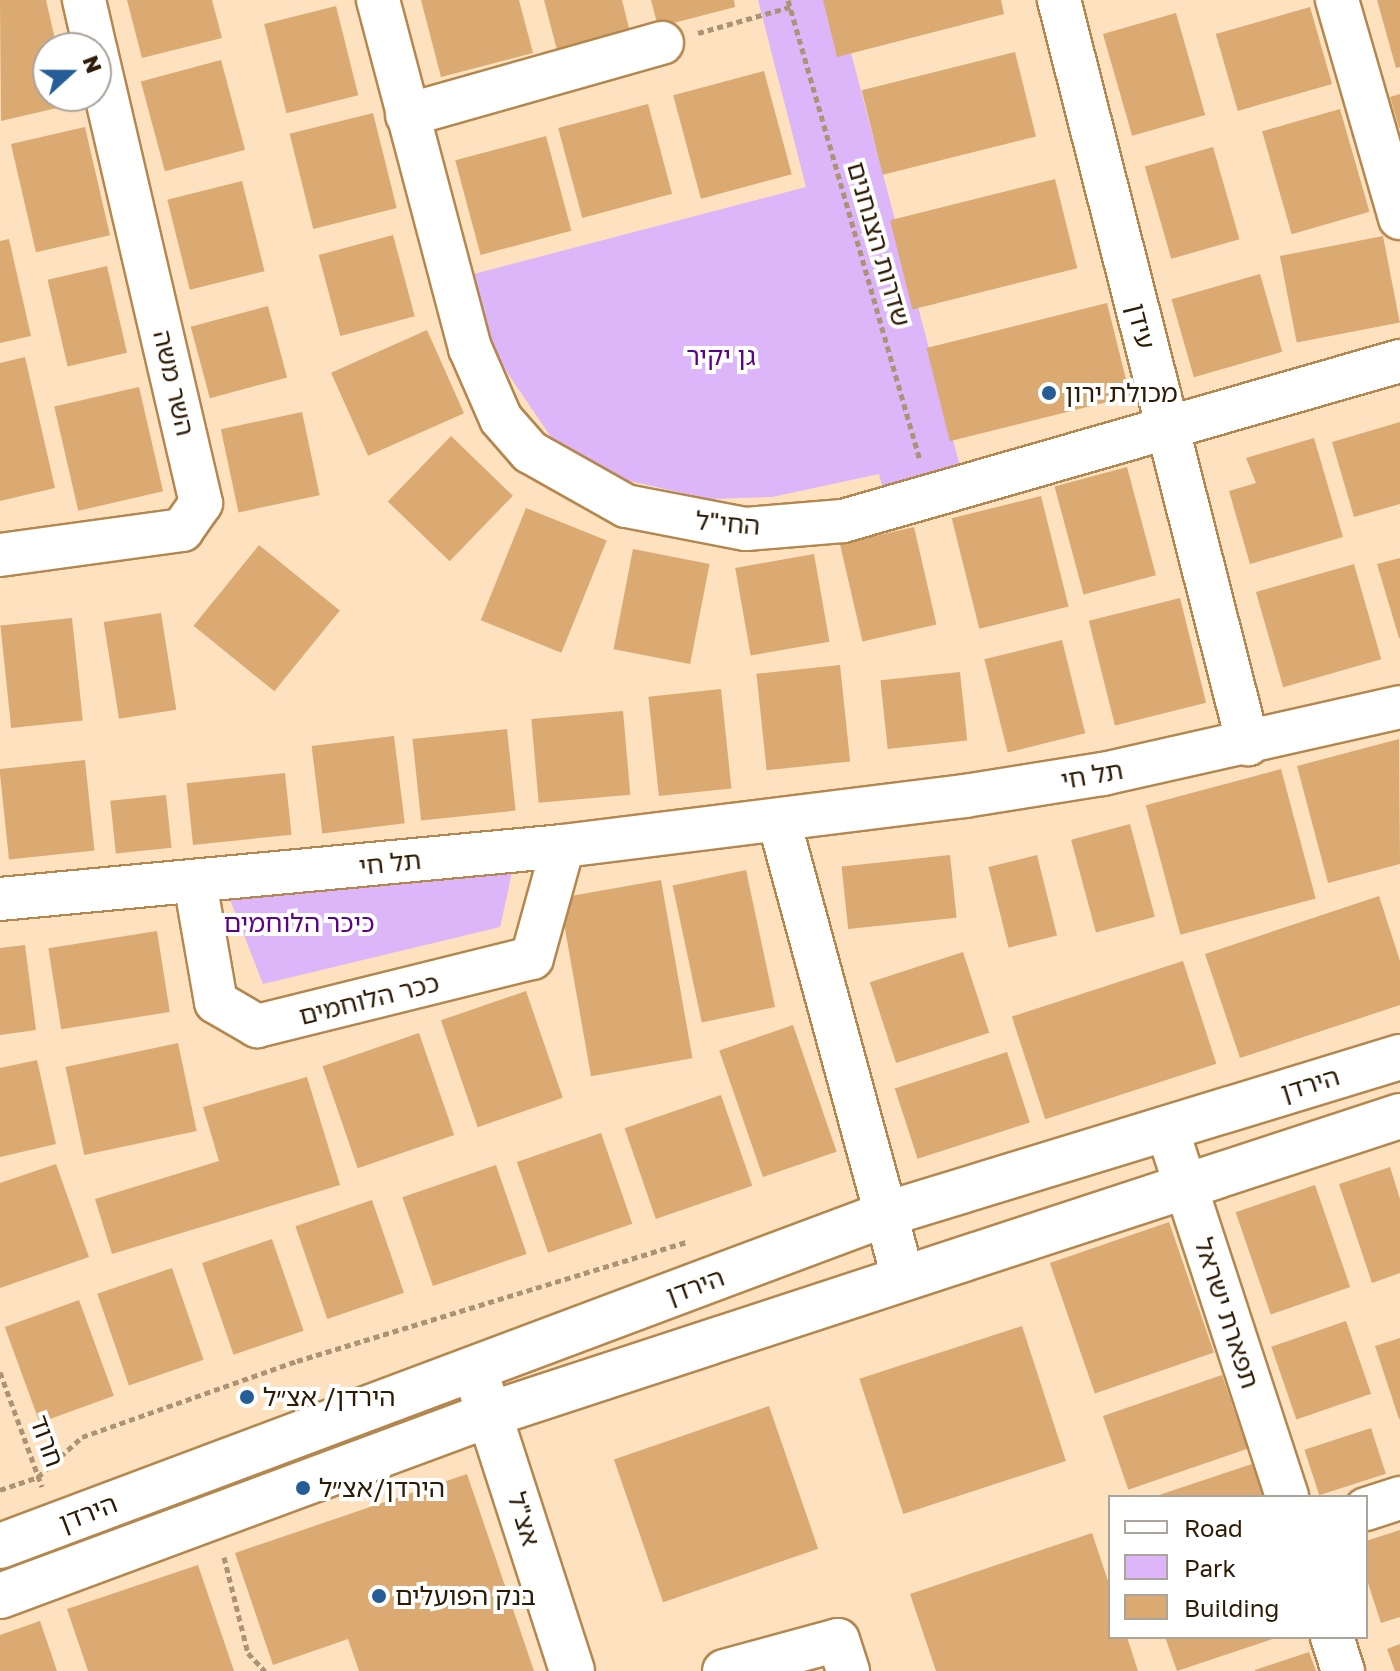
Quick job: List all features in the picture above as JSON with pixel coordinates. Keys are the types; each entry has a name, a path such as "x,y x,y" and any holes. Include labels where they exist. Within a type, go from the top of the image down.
{"street":[{"name":"השר משה","path":"84,0 91,32"},
{"name":"החי\"ל","path":"378,0 470,348 501,419 530,452 626,506 746,529 843,521 932,499 1167,425 1400,361"},
{"name":"עידן","path":"1059,0 1248,744"},
{"path":"1337,0 1400,218"},
{"path":"407,115 662,43"},
{"name":"השר משה","path":"0,555 182,530 201,503 110,112"},
{"name":"תל חי","path":"0,899 563,846 779,821 1103,774 1248,744 1400,707"},
{"path":"779,821 903,1276"},
{"name":"ככר הלוחמים","path":"195,882 216,1002 257,1026 532,958 563,846"},
{"name":"הירדן","path":"0,1546 886,1214 1400,1057"},
{"name":"הירדן","path":"0,1596 491,1414 1184,1182 1400,1116"},
{"name":"תפארת ישראל","path":"1167,1129 1286,1495"},
{"name":"אצ\"ל","path":"472,1369 491,1414 572,1671"},
{"path":"1368,1508 1400,1498"},
{"path":"1333,1639 1343,1671"},
{"path":"724,1671 838,1640 848,1671"}],"path":[{"path":"662,43 789,4"},
{"name":"שדרות הצנחנים","path":"789,4 932,499"},
{"path":"0,1490 38,1477 82,1437 297,1361 696,1239"},
{"name":"חרוד","path":"0,1372 56,1525"},
{"path":"214,1517 248,1653 265,1671"}],"green space":[{"name":"גן יקיר","path":"758,0 837,0 965,485 888,508 879,474 772,497 710,499 625,480 551,437 496,356 466,276 806,187"},
{"name":"כיכר הלוחמים","path":"517,850 500,927 263,984 222,879"}],"building":[{"path":"0,0 46,0 53,32 32,32 32,112 40,112 1,121"},
{"path":"127,0 212,0 222,38 142,58"},
{"path":"421,0 519,0 533,53 441,77"},
{"path":"544,0 622,0 630,32 557,50"},
{"path":"651,0 734,0 735,7 658,27"},
{"path":"823,0 1001,0 1004,14 837,57"},
{"path":"1377,0 1400,0 1400,67 1396,68"},
{"path":"336,6 358,95 286,113 264,24"},
{"path":"1310,7 1332,84 1238,111 1216,34"},
{"path":"1176,13 1205,115 1132,136 1103,34"},
{"path":"1015,52 1036,136 883,175 862,90"},
{"path":"221,60 245,150 165,171 141,81"},
{"path":"764,71 792,174 701,199 673,95"},
{"path":"1400,94 1400,128 1399,128 1390,97"},
{"path":"648,104 672,194 582,218 558,128"},
{"path":"1340,109 1369,212 1292,234 1262,131"},
{"path":"373,113 397,208 313,229 290,134"},
{"path":"85,127 110,235 36,252 11,144"},
{"path":"546,136 571,231 481,255 455,160"},
{"path":"1213,147 1239,239 1171,259 1145,167"},
{"path":"1055,179 1077,268 912,309 890,220"},
{"path":"242,181 264,271 190,290 167,200"},
{"path":"393,235 415,316 340,336 319,255"},
{"path":"1383,236 1400,322 1297,342 1280,256"},
{"path":"9,239 31,336 0,343 0,241"},
{"path":"107,266 127,353 68,366 48,280"},
{"path":"1260,274 1282,352 1194,377 1172,299"},
{"path":"1107,303 1130,396 950,441 927,348"},
{"path":"268,306 287,377 210,398 191,327"},
{"path":"427,330 464,413 368,456 331,373"},
{"path":"25,357 55,488 0,501 0,363"},
{"path":"139,387 163,491 78,511 54,407"},
{"path":"302,412 320,495 238,512 221,429"},
{"path":"1400,422 1400,504 1354,517 1332,442"},
{"path":"451,436 513,496 450,561 388,501"},
{"path":"1314,438 1343,537 1250,564 1229,491 1256,483 1246,458"},
{"path":"1127,467 1156,575 1084,595 1055,486"},
{"path":"1041,496 1069,607 979,629 952,518"},
{"path":"526,508 607,541 561,653 481,620"},
{"path":"914,527 936,624 862,642 840,544"},
{"path":"259,545 340,610 274,691 194,626"},
{"path":"633,549 710,564 690,664 614,649"},
{"path":"814,554 829,642 751,656 735,568"},
{"path":"1400,558 1400,638 1399,638 1377,564"},
{"path":"1354,564 1381,659 1283,687 1256,592"},
{"path":"1180,598 1206,703 1115,726 1089,621"},
{"path":"161,613 176,710 119,719 104,622"},
{"path":"72,618 83,720 11,728 0,626"},
{"path":"1062,640 1085,733 1008,753 984,659"},
{"path":"840,665 850,761 767,770 756,674"},
{"path":"960,672 967,741 888,749 880,680"},
{"path":"721,689 731,788 659,796 648,697"},
{"path":"623,711 630,795 539,803 531,719"},
{"path":"507,729 516,811 421,820 413,739"},
{"path":"394,736 405,823 322,833 312,746"},
{"path":"1399,739 1400,864 1328,883 1297,766"},
{"path":"85,760 95,851 9,859 0,769"},
{"path":"1281,769 1316,898 1180,935 1146,805"},
{"path":"285,773 291,835 193,845 187,783"},
{"path":"166,795 172,848 116,854 110,801"},
{"path":"1130,824 1155,917 1096,933 1071,840"},
{"path":"950,855 957,918 848,929 842,866"},
{"path":"1037,855 1057,936 1009,948 988,867"},
{"path":"746,870 775,1007 702,1023 673,886"},
{"path":"661,880 692,1058 591,1076 560,898"},
{"path":"1379,896 1400,961 1400,1005 1240,1058 1205,954"},
{"path":"157,931 170,1012 61,1029 48,948"},
{"path":"25,945 36,1030 0,1035 0,948"},
{"path":"963,952 989,1033 896,1063 870,982"},
{"path":"1183,961 1216,1064 1045,1119 1012,1017"},
{"path":"526,991 563,1098 478,1127 441,1020"},
{"path":"793,1025 837,1152 763,1177 719,1050"},
{"path":"419,1033 454,1135 358,1168 323,1066"},
{"path":"178,1043 197,1131 84,1155 66,1067"},
{"path":"1007,1052 1030,1122 918,1159 895,1088"},
{"path":"37,1060 56,1144 0,1157 0,1068"},
{"path":"307,1077 340,1185 112,1254 95,1199 219,1161 203,1107"},
{"path":"721,1095 752,1186 656,1219 625,1128"},
{"path":"601,1133 632,1224 548,1253 517,1162"},
{"path":"56,1164 89,1257 0,1288 0,1183"},
{"path":"496,1165 527,1254 433,1286 402,1197"},
{"path":"1390,1167 1400,1199 1400,1273 1372,1283 1339,1184"},
{"path":"1315,1185 1350,1287 1271,1314 1236,1212"},
{"path":"372,1200 404,1293 327,1319 295,1226"},
{"path":"1169,1222 1214,1352 1095,1394 1050,1263"},
{"path":"272,1239 304,1331 234,1355 202,1263"},
{"path":"172,1268 204,1360 129,1385 97,1294"},
{"path":"79,1300 114,1396 40,1423 5,1327"},
{"path":"1346,1321 1371,1394 1296,1420 1271,1347"},
{"path":"1022,1326 1066,1461 903,1514 859,1379"},
{"path":"1400,1338 1400,1419 1399,1419 1375,1346"},
{"path":"1222,1375 1247,1449 1128,1490 1103,1416"},
{"path":"769,1406 818,1549 663,1602 614,1459"},
{"path":"1371,1428 1386,1474 1319,1495 1304,1450"},
{"path":"1252,1464 1262,1495 1159,1495"},
{"name":"בנק הפועלים","path":"467,1474 534,1671 359,1671 348,1639 273,1665 235,1553"},
{"path":"1400,1530 1400,1617 1381,1623 1368,1583 1368,1540"},
{"path":"1092,1533 1108,1581 1108,1639 1128,1639 1138,1671 936,1671 910,1594"},
{"path":"198,1565 234,1671 88,1671 67,1609"},
{"path":"40,1621 57,1671 0,1671 0,1635"},
{"path":"1166,1639 1273,1639 1177,1671"},
{"path":"1400,1644 1400,1671 1395,1671 1387,1649"},
{"path":"1309,1652 1316,1671 1255,1671 1255,1670"}],"place":[{"name":"מכולת ירון","path":"1049,393"},
{"name":"הירדן/ אצ״ל","path":"247,1397"},
{"name":"הירדן/אצ״ל","path":"303,1488"},
{"name":"בנק הפועלים","path":"379,1596"}]}
